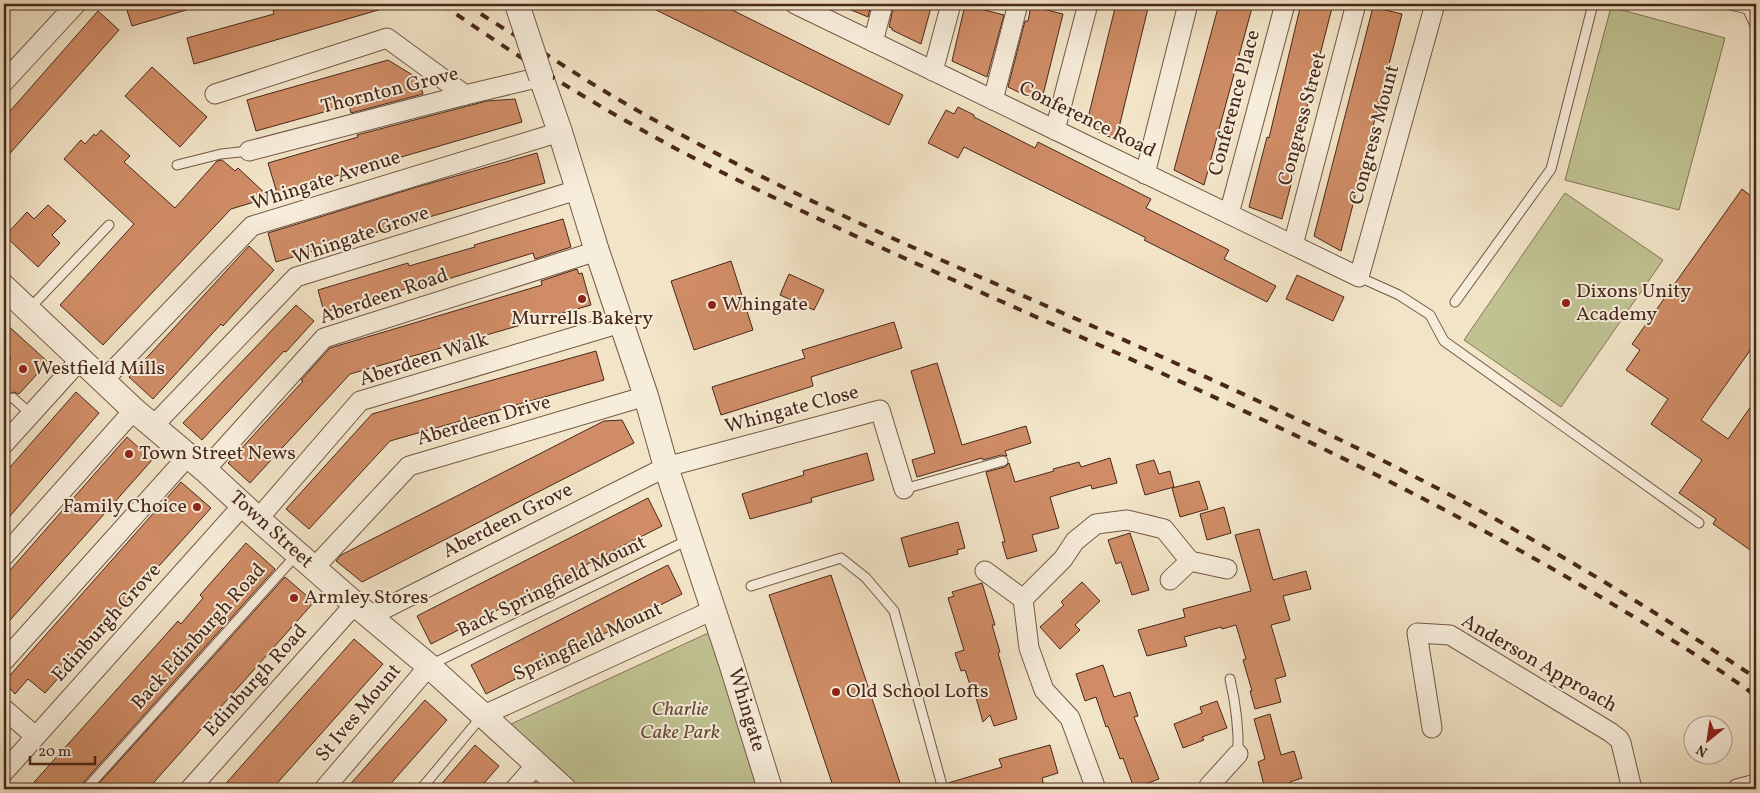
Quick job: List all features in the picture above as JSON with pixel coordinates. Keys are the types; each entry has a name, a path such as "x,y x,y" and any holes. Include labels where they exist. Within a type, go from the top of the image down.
{"street":[{"path":"4,82 76,4"},
{"name":"Whingate","path":"517,4 646,396 666,467 691,539 770,789"},
{"name":"Conference Road","path":"795,4 815,8 873,42 1359,277"},
{"path":"873,42 883,4"},
{"path":"934,71 951,4"},
{"path":"993,100 1018,4"},
{"path":"1055,130 1088,4"},
{"path":"1145,174 1188,4"},
{"name":"Conference Place","path":"1229,214 1284,4"},
{"name":"Congress Street","path":"1293,245 1356,4"},
{"name":"Congress Mount","path":"1359,277 1435,4"},
{"path":"215,94 387,38 465,95"},
{"name":"Thornton Grove","path":"250,151 541,77"},
{"name":"Whingate Avenue","path":"103,381 252,226 560,132"},
{"name":"Whingate Grove","path":"153,426 296,278 577,190"},
{"name":"Aberdeen Road","path":"4,660 196,463 324,338 597,251"},
{"name":"Town Street","path":"4,287 134,410 362,610 429,666 564,789"},
{"name":"Aberdeen Walk","path":"250,512 360,401 621,323"},
{"path":"4,444 80,360"},
{"name":"Aberdeen Drive","path":"306,560 409,466 646,396"},
{"path":"4,556 134,410"},
{"name":"Whingate Close","path":"666,467 880,410 904,489"},
{"name":"Aberdeen Grove","path":"362,610 666,467"},
{"name":"Edinburgh Grove","path":"4,772 35,736 250,512"},
{"path":"1023,599 1063,559 1074,541 1096,524 1127,520 1164,529 1190,561 1227,569"},
{"path":"1170,580 1190,561"},
{"path":"985,571 1023,599 1029,648 1044,690 1070,718 1096,789"},
{"name":"Edinburgh Road","path":"190,789 362,610"},
{"name":"Springfield Mount","path":"482,716 713,610"},
{"name":"Anderson Approach","path":"1432,728 1418,634 1450,635 1610,732 1622,743 1632,789"},
{"name":"St Ives Mount","path":"324,789 429,666"},
{"path":"4,709 35,736"},
{"path":"1207,788 1238,754"},
{"path":"515,789 536,764"},
{"path":"1737,789 1756,784"}],"lane":[{"path":"1454,302 1551,170 1593,4"},
{"path":"1726,4 1747,6 1756,27"},
{"path":"177,166 221,154 250,151"},
{"path":"28,309 109,225"},
{"path":"1359,277 1399,295 1430,315 1444,341 1699,522"},
{"path":"13,398 31,414"},
{"path":"904,489 1003,461"},
{"name":"Back Springfield Mount","path":"429,666 691,539"},
{"path":"751,586 841,558 866,578 894,611 943,789"},
{"name":"Back Edinburgh Road","path":"86,789 306,560"},
{"path":"1230,679 1237,708 1238,754"},
{"path":"421,789 482,716"}],"green space":[{"path":"1611,7 1725,38 1679,210 1565,180"},
{"path":"1565,193 1663,260 1561,407 1464,340"},
{"name":"Charlie Cake Park","path":"719,628 776,789 562,789 498,730"}],"building":[{"path":"125,4 192,4 193,8 132,26"},
{"path":"295,4 384,4 385,8 194,64 187,38 274,14 273,10"},
{"path":"644,4 720,4 903,95 889,125"},
{"path":"837,4 871,4 868,17"},
{"path":"894,4 932,4 921,44 889,27"},
{"path":"1116,4 1149,4 1116,140 1086,126"},
{"path":"1219,4 1253,4 1204,185 1174,170"},
{"path":"1301,4 1333,4 1298,145 1301,146 1282,219 1249,207 1267,137 1269,138"},
{"path":"965,5 1004,15 987,77 952,61"},
{"path":"1031,6 1063,14 1041,103 1008,87 1025,21 1028,21"},
{"path":"1373,7 1402,14 1341,251 1314,236"},
{"path":"98,11 119,30 4,160 4,118"},
{"path":"388,60 419,79 423,94 351,113 349,105 256,131 247,100"},
{"path":"152,67 207,117 180,147 125,96"},
{"path":"515,99 522,122 277,193 268,163 358,137 357,135 487,101"},
{"path":"958,107 1035,148 1038,142 1151,199 1146,208 1229,250 1224,259 1276,286 1267,302 1144,240 1146,238 1119,224 964,147 958,158 928,143 946,110 954,114"},
{"path":"101,130 130,156 124,162 175,208 217,161 222,160 235,171 238,168 268,196 231,209 103,345 60,305 134,224 64,159 81,140 85,144 94,134 96,136"},
{"path":"537,153 545,183 276,262 268,233 417,187"},
{"path":"1742,189 1756,200 1756,342 1701,420 1728,439 1756,399 1756,554 1713,524 1716,519 1679,493 1702,460 1651,424 1668,399 1626,370 1640,350 1632,344"},
{"path":"48,205 66,221 52,235 60,243 38,267 5,236 27,212 34,219"},
{"path":"563,219 571,247 535,259 533,253 448,279 430,284 430,282 324,312 318,290 408,263 409,266 475,247 474,245"},
{"path":"249,246 274,270 223,326 221,324 153,399 129,377"},
{"name":"Whingate","path":"731,261 753,330 694,350 671,281"},
{"path":"577,269 579,274 582,273 591,305 350,374 250,483 228,463 303,381 301,380 330,348 542,285 541,281"},
{"path":"789,274 824,290 814,310 780,295"},
{"path":"1297,275 1344,297 1333,321 1286,299"},
{"path":"296,305 314,321 202,440 183,423"},
{"name":"Westfield Mills","path":"4,322 48,362 19,394 14,392 9,394 7,397 9,402 4,408 4,366 11,358 4,352"},
{"path":"894,322 902,348 811,377 813,386 721,415 712,387 805,358 802,350"},
{"path":"596,351 604,380 390,441 309,529 286,509 372,414"},
{"path":"937,363 962,445 1026,426 1031,443 1005,451 1007,456 1001,455 983,460 982,458 917,477 912,460 935,453 911,371"},
{"path":"76,392 99,413 4,523 4,474"},
{"path":"622,420 634,443 362,582 336,561 341,555 604,421"},
{"path":"127,437 152,460 4,627 4,577"},
{"path":"867,453 874,480 811,498 812,502 750,519 742,494 804,475 803,471"},
{"path":"1110,458 1117,483 1092,489 1091,485 1050,497 1059,528 1032,535 1037,551 1007,559 1002,542 1005,542 986,472 1005,467 1009,463 1015,482 1079,462 1081,467"},
{"path":"1154,460 1159,474 1170,471 1174,487 1145,495 1136,465"},
{"path":"1199,481 1208,509 1180,517 1172,488"},
{"path":"181,482 211,508 45,693 28,679 15,694 4,682"},
{"path":"648,498 662,526 431,644 417,616"},
{"path":"1224,507 1231,533 1207,540 1200,514"},
{"path":"958,522 965,548 957,550 958,554 909,567 901,538"},
{"path":"1259,529 1273,580 1306,571 1311,589 1283,596 1290,620 1271,625 1286,676 1275,679 1281,702 1255,709 1243,660 1246,659 1236,625 1184,637 1187,646 1147,656 1138,630 1185,617 1183,609 1251,591 1235,535"},
{"path":"1130,533 1149,590 1132,595 1121,562 1116,564 1108,540"},
{"path":"246,543 275,569 81,785 80,789 28,789 178,621 181,624 203,598 200,595"},
{"path":"668,565 682,594 486,694 471,665"},
{"name":"Old School Lofts","path":"831,575 902,789 834,789 769,595"},
{"path":"285,577 314,602 148,789 94,789"},
{"path":"1082,582 1100,601 1075,625 1080,630 1060,649 1040,627 1064,605 1061,602"},
{"path":"982,583 995,625 992,625 1000,652 998,653 1017,719 994,726 990,715 983,722 973,687 971,688 965,670 961,671 955,653 964,650 948,598 954,596 952,592"},
{"path":"354,639 383,664 272,789 221,789"},
{"path":"1103,665 1114,697 1130,692 1138,716 1134,717 1159,779 1134,788 1123,758 1120,759 1108,726 1106,727 1096,697 1085,701 1076,674"},
{"path":"425,700 447,720 386,789 346,789"},
{"path":"1217,701 1227,728 1202,737 1204,740 1183,748 1174,724 1202,713 1200,707"},
{"path":"1270,714 1281,755 1294,751 1302,778 1290,782 1292,789 1265,789 1258,762 1265,759 1254,719"},
{"path":"475,745 499,766 479,789 437,789"},
{"path":"1050,745 1058,773 1042,778 1045,789 949,789 948,783 1002,767 999,759"}],"railway":[{"path":"442,4 518,56 597,104 682,152 848,233 1278,427 1418,496 1488,533 1624,611 1708,663 1756,696"},
{"path":"466,4 631,107 788,190 1234,390 1383,461 1481,511 1622,592 1756,678"}],"place":[{"name":"Murrells Bakery","path":"582,299"},
{"name":"Dixons Unity Academy","path":"1566,303"},
{"name":"Whingate","path":"712,305"},
{"name":"Westfield Mills","path":"23,369"},
{"name":"Town Street News","path":"129,454"},
{"name":"Family Choice","path":"197,507"},
{"name":"Armley Stores","path":"294,598"},
{"name":"Old School Lofts","path":"836,692"}]}
